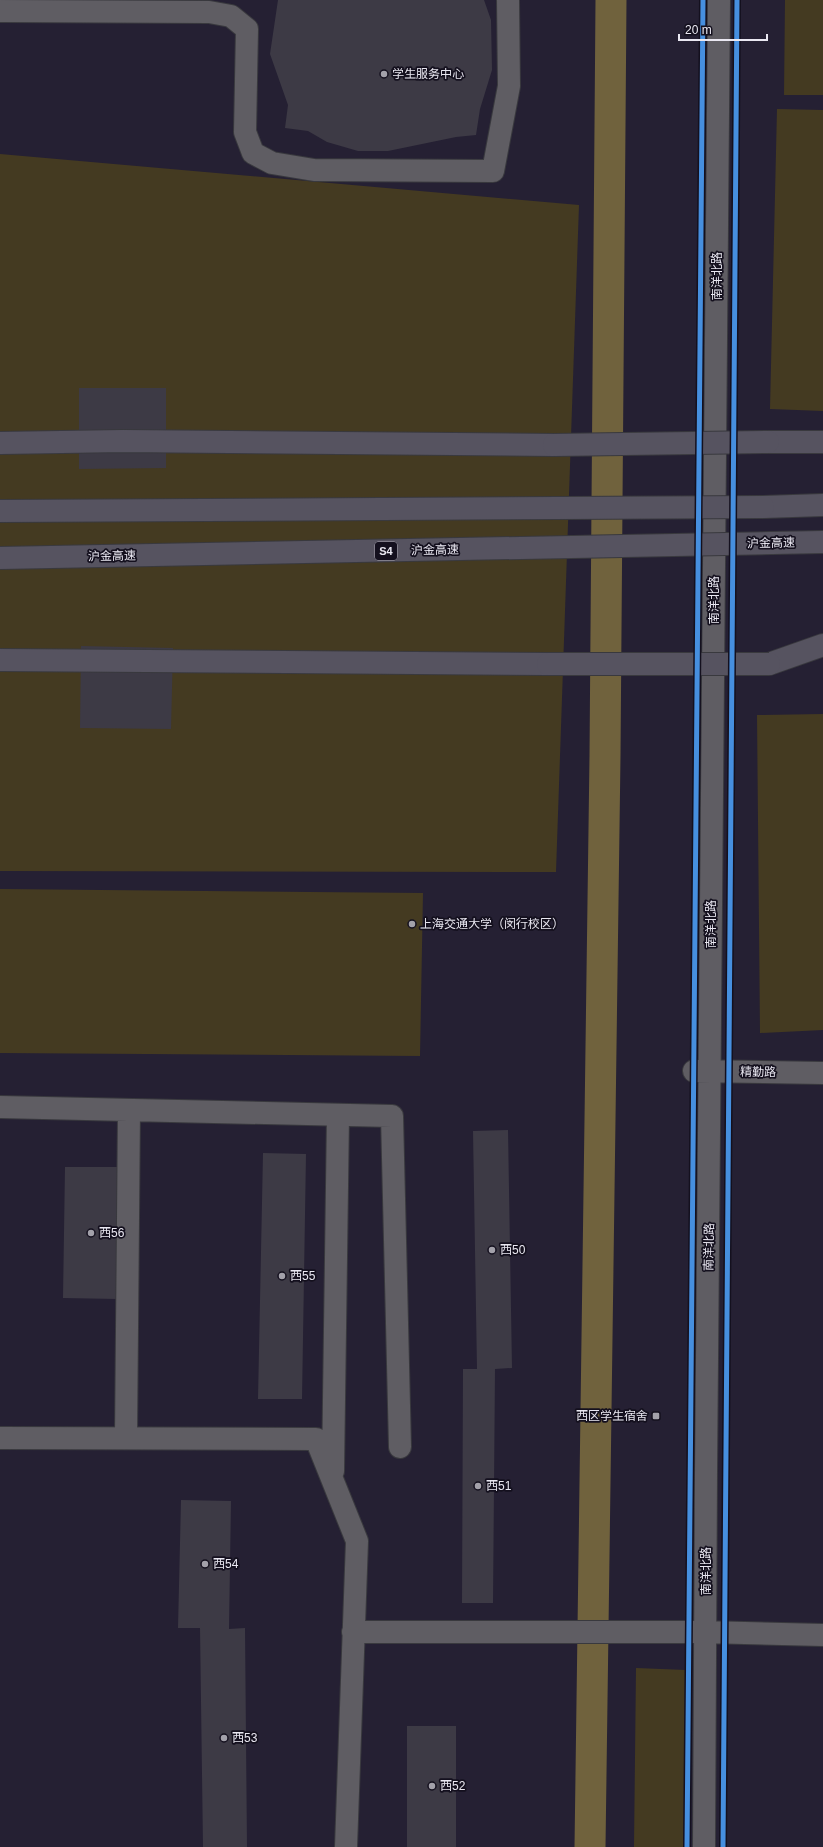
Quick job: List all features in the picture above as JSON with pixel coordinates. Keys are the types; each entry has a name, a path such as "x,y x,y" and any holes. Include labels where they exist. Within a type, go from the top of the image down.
{"highway":[{"path":"0,443 123,440 554,445 823,442"},
{"path":"0,511 763,507 823,505"},
{"name":"沪金高速","path":"0,558 823,542"},
{"path":"0,660 769,664 823,645"}],"lane":[{"path":"0,11 209,12 231,16 247,29 245,132 253,153 272,163 314,170 493,171 509,86 508,0"},
{"name":"南洋北路","path":"704,1847 706,1632 702,1072 719,0"},
{"name":"精勤路","path":"702,1072 823,1073"},
{"path":"0,1107 392,1116 400,1447"},
{"path":"126,1438 129,1110"},
{"path":"333,1481 338,1115"},
{"path":"0,1438 316,1440 357,1541 346,1847"},
{"path":"353,1632 706,1632 823,1635"}],"shaded area":[{"name":"上海交通大学（闵行校区）","path":"0,0 823,0 823,1847 0,1847"},
{"path":"785,0 823,0 823,95 784,95"},
{"path":"777,109 823,110 823,411 770,409"},
{"path":"0,154 579,205 556,872 0,871"},
{"path":"823,714 823,1030 760,1033 757,715"},
{"path":"0,889 423,893 420,1056 0,1053"},
{"path":"636,1668 686,1670 684,1847 634,1847"}],"building":[{"name":"学生服务中心","path":"278,0 484,0 491,20 492,70 480,109 476,135 456,137 388,151 358,151 327,142 308,131 285,128 288,105 270,54"},
{"path":"79,388 166,388 166,468 79,469"},
{"path":"81,646 173,648 171,729 80,728"},
{"path":"508,1130 512,1368 495,1369 493,1603 462,1603 463,1369 477,1369 473,1131"},
{"name":"西55","path":"263,1153 306,1154 302,1399 258,1399"},
{"name":"西56","path":"65,1167 119,1167 118,1299 63,1298"},
{"name":"西53","path":"181,1500 231,1501 229,1629 245,1628 247,1847 203,1847 200,1628 178,1628"},
{"name":"西52","path":"407,1726 456,1726 456,1847 407,1847"}],"waterway":[{"path":"590,1847 605,756 611,0"}],"cycle path":[{"path":"687,1847 703,0"},
{"path":"723,1847 737,0"}],"place":[{"name":"学生服务中心","path":"384,74"},
{"name":"上海交通大学（闵行校区）","path":"412,924"},
{"name":"西56","path":"91,1233"},
{"name":"西50","path":"492,1250"},
{"name":"西55","path":"282,1276"},
{"name":"西区学生宿舍","path":"656,1416"},
{"name":"西51","path":"478,1486"},
{"name":"西54","path":"205,1564"},
{"name":"西53","path":"224,1738"},
{"name":"西52","path":"432,1786"}]}
